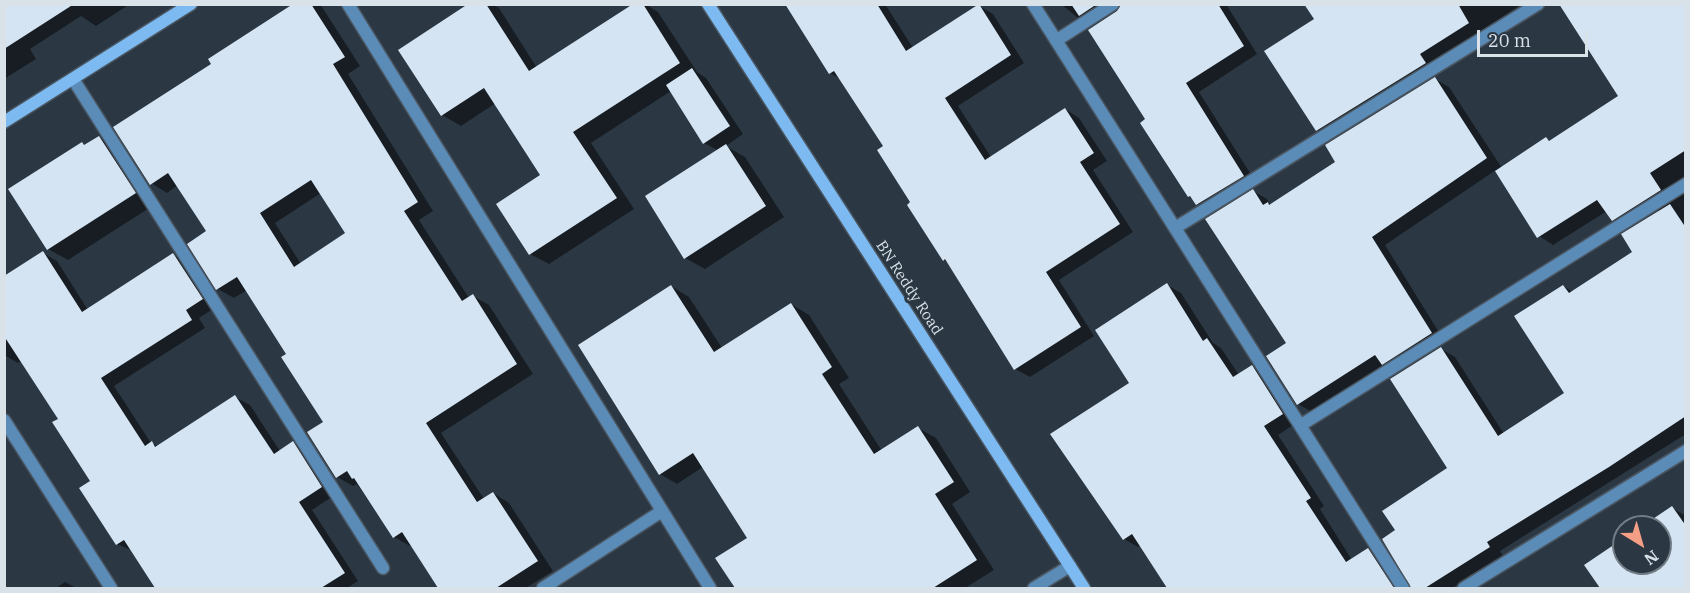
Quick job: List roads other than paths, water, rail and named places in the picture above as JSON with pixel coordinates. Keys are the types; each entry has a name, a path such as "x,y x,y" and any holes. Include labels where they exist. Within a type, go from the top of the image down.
{"street":[{"path":"4,122 191,4"},
{"path":"348,4 710,588"},
{"name":"BN Reddy Road","path":"708,4 1084,588"},
{"path":"1033,4 1403,588"},
{"path":"1057,40 1113,4"},
{"path":"1175,228 1538,4"},
{"path":"72,80 383,568"},
{"path":"1301,425 1686,184"},
{"path":"4,420 111,588"},
{"path":"1464,588 1686,451"},
{"path":"543,588 662,511"},
{"path":"1034,588 1070,566"}]}
